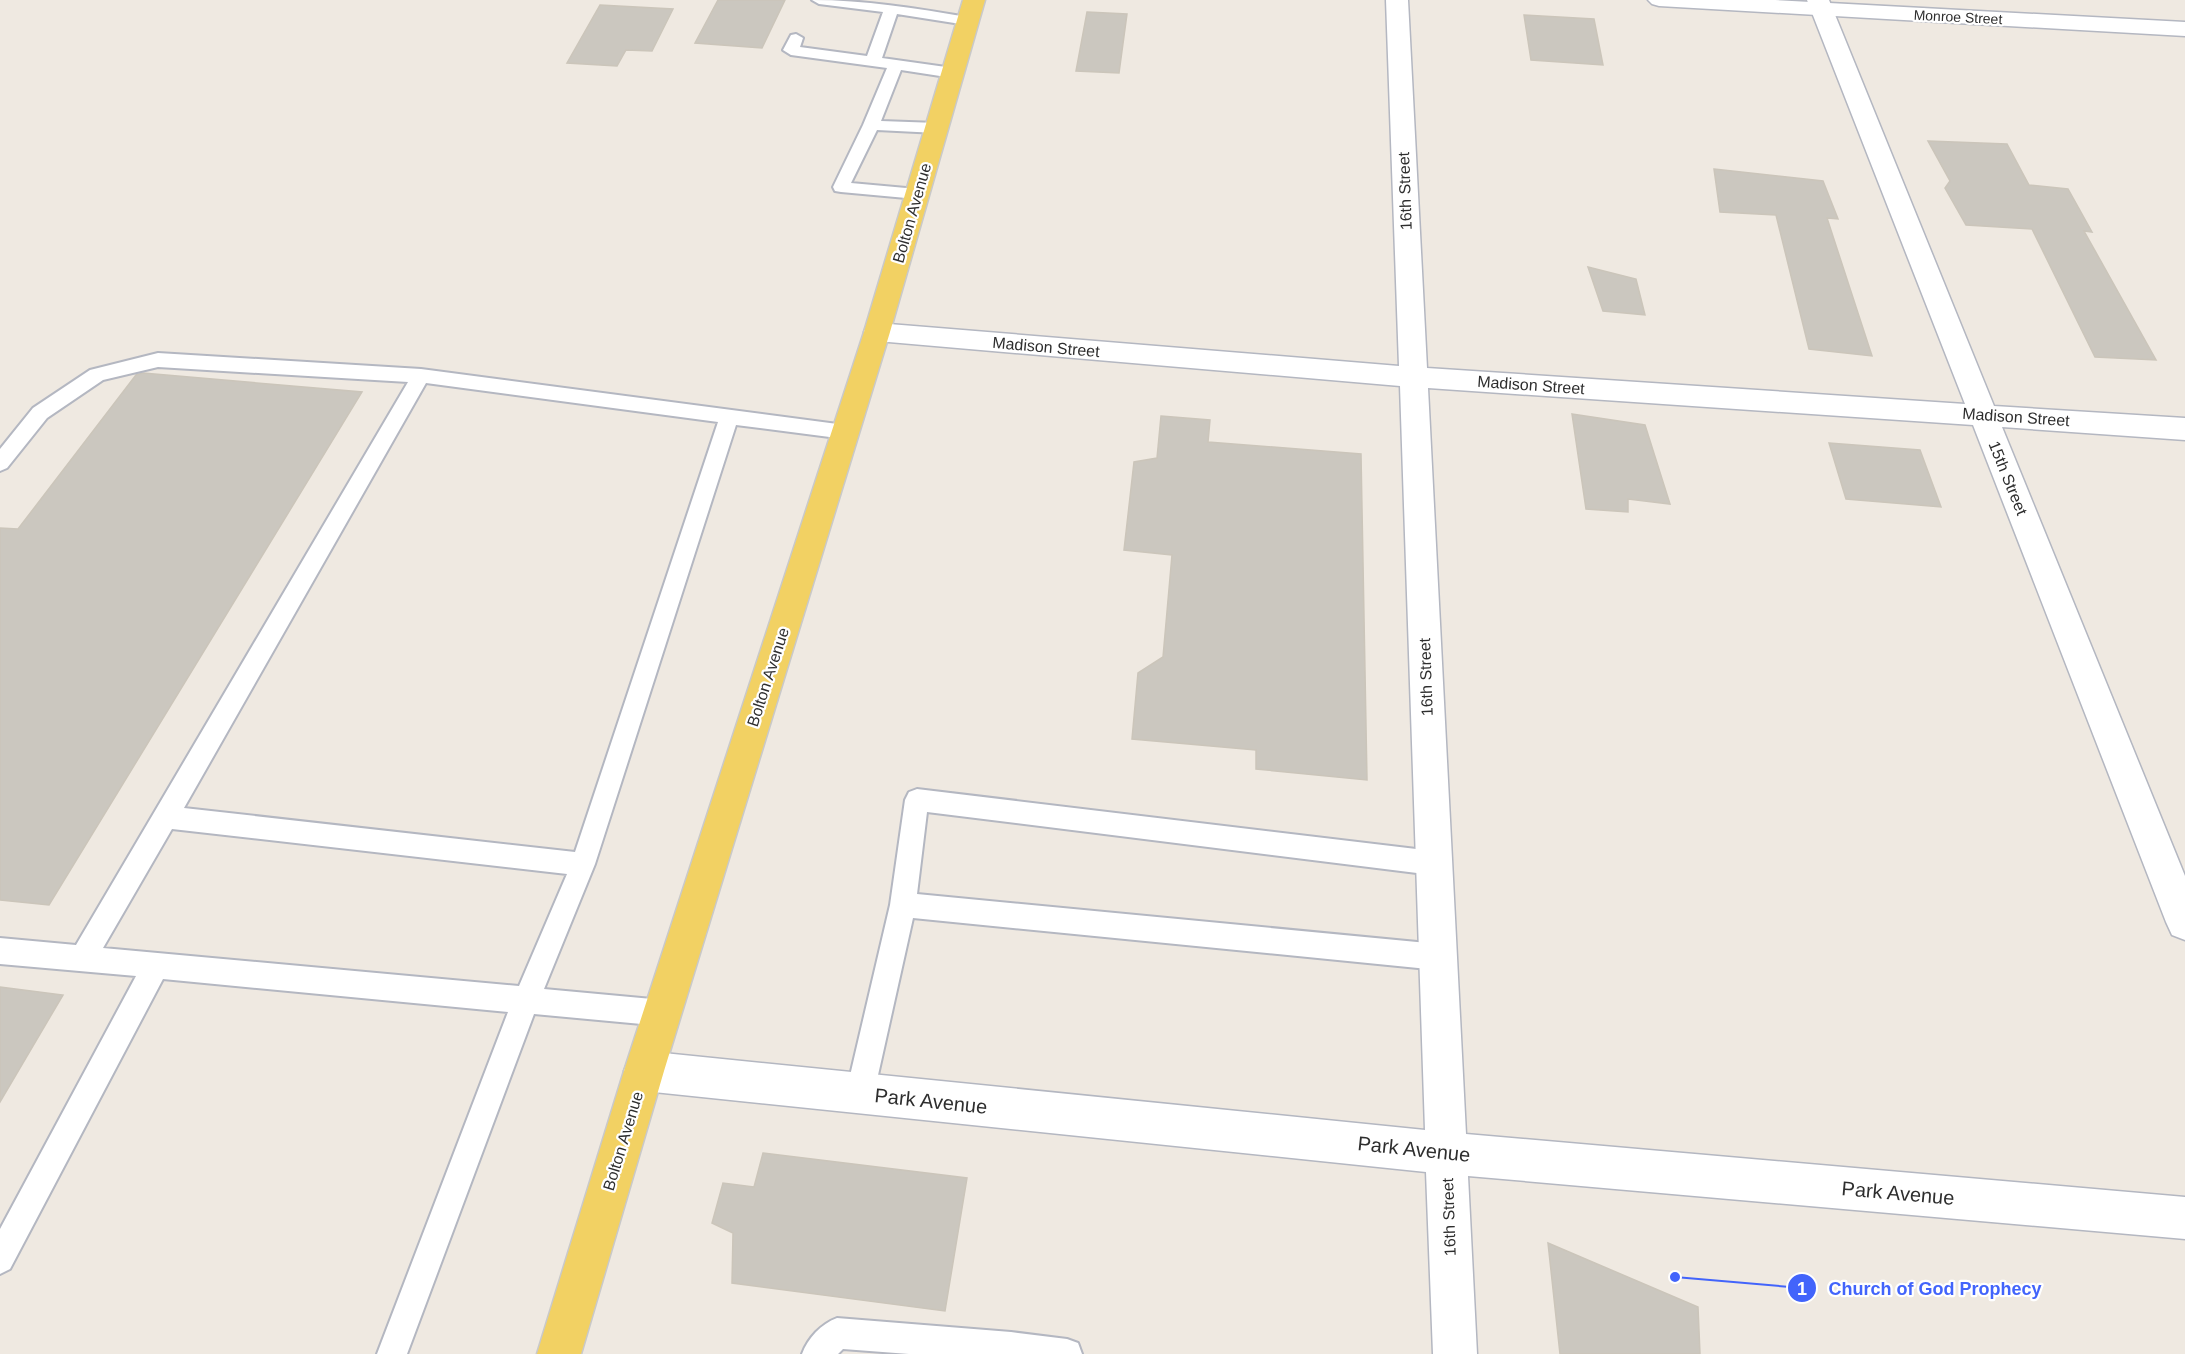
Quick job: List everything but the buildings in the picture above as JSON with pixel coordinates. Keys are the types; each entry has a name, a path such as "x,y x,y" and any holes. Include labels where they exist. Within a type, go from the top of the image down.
{"main road":[{"name":"Bolton Avenue","path":"558,1354 644,1071 877,332 971,11"}],"street":[{"name":"16th Street","path":"1397,0 1455,1354"},
{"name":"Monroe Street","path":"1659,0 1820,5 2185,29"},
{"name":"15th Street","path":"1820,5 2185,922"},
{"name":"Madison Street","path":"877,332 1413,378 2185,429"},
{"name":"Park Avenue","path":"644,1071 1446,1153 2185,1218"}],"lane":[{"path":"812,2 841,9 971,11"},
{"path":"873,61 892,9"},
{"path":"795,38 790,50 825,46 895,66 953,73"},
{"path":"895,66 871,126 841,187 917,194"},
{"path":"871,126 937,128"},
{"path":"0,463 40,413 97,375 158,360 421,376 845,432"},
{"path":"82,959 421,376"},
{"path":"392,1354 526,1000 583,864 729,417"},
{"path":"860,1094 903,905 917,800 1434,863"},
{"path":"166,817 583,864"},
{"path":"903,905 1438,957"},
{"path":"0,951 663,1013"},
{"path":"0,1259 156,966"},
{"path":"817,1354 837,1333 1067,1354"}],"place":[{"name":"Church of God Prophecy","path":"1675,1277"}]}
